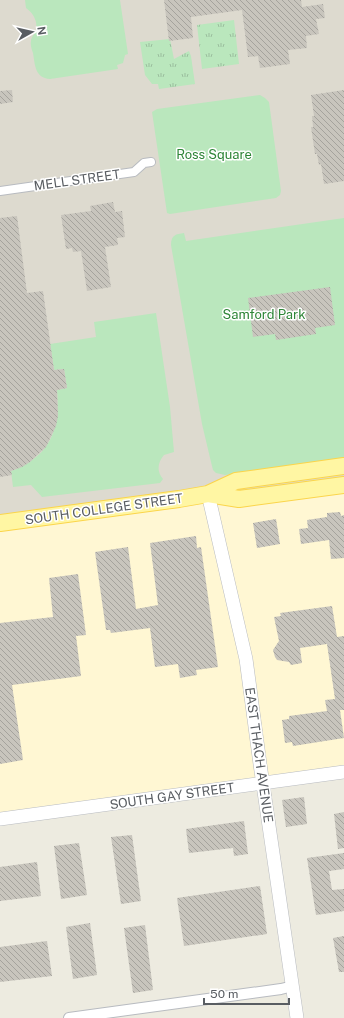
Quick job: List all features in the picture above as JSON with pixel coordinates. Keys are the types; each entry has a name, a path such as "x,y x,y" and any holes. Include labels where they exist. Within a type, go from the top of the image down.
{"main road":[{"name":"SOUTH COLLEGE STREET","path":"0,522 145,504 208,494 236,481 344,466"},
{"name":"SOUTH COLLEGE STREET","path":"208,494 239,499 344,485"}],"street":[{"name":"MELL STREET","path":"0,191 134,172 144,163 151,162"},
{"name":"EAST THACH AVENUE","path":"208,494 246,659 298,1018"},
{"name":"SOUTH GAY STREET","path":"0,819 344,772"},
{"path":"69,1018 281,989 293,986"}],"shaded area":[{"path":"0,0 344,0 344,485 0,523"},
{"path":"344,485 344,772 0,819 0,523"}],"green space":[{"path":"25,0 120,0 128,54 125,55 123,63 117,65 118,69 50,79 41,76 35,66 31,47 32,38 36,30 36,20 31,12 26,8"},
{"path":"234,20 239,64 202,69 197,25"},
{"path":"170,39 174,59 189,51 195,84 159,89 158,84 152,84 145,75 140,42"},
{"name":"Ross Square","path":"260,95 269,102 281,191 280,195 276,198 170,214 167,213 152,112 157,109"},
{"name":"Samford Park","path":"344,218 344,459 225,475 216,473 213,470 202,424 171,245 173,237 184,233 186,241"},
{"path":"156,313 170,407 174,452 164,455 160,461 159,473 163,479 160,483 42,497 31,485 13,487 11,471 25,465 35,458 50,440 57,417 57,390 67,388 64,369 54,370 50,344 96,337 94,322"}],"building":[{"path":"164,0 301,0 302,7 323,4 325,18 316,19 319,34 306,36 307,48 288,50 290,64 260,68 258,56 248,57 242,10 191,17 193,38 169,41"},
{"path":"12,90 13,102 0,104 0,91"},
{"path":"344,90 344,181 324,184 321,164 319,165 317,154 315,154 311,127 313,127 312,116 314,116 311,95"},
{"path":"113,202 115,212 122,211 125,237 117,238 118,245 105,247 111,287 87,291 81,251 73,252 72,248 66,249 61,215 91,211 90,206"},
{"path":"17,216 27,293 43,291 54,370 64,369 67,388 57,390 58,416 56,426 46,447 30,462 11,471 12,475 0,477 0,218"},
{"path":"330,287 335,325 315,328 316,334 276,340 275,334 253,337 248,298"},
{"path":"340,512 341,516 344,515 344,558 331,559 329,540 301,544 299,529 308,528 307,520 327,517 327,513"},
{"path":"276,519 280,544 257,548 253,523"},
{"path":"196,536 197,548 201,547 218,667 196,670 197,675 180,678 178,664 155,667 150,628 111,633 110,630 106,630 95,552 128,547 136,609 158,605 150,543"},
{"path":"78,574 86,635 76,636 81,676 12,685 23,760 0,764 0,623 53,617 49,578"},
{"path":"332,606 337,637 344,636 344,710 340,710 344,738 293,746 292,742 285,743 282,720 289,719 289,716 327,711 325,700 335,699 327,644 300,648 302,663 291,665 289,662 277,660 273,650 279,641 274,617 281,616 280,613"},
{"path":"304,797 307,824 286,827 282,800"},
{"path":"344,812 344,848 338,849 334,814"},
{"path":"244,821 248,854 234,856 233,848 189,853 186,829"},
{"path":"132,835 141,901 121,904 111,837"},
{"path":"79,843 87,895 61,899 54,846"},
{"path":"344,853 344,869 329,871 332,890 344,889 344,911 316,915 307,858"},
{"path":"37,862 41,896 0,901 0,867"},
{"path":"260,886 267,934 184,946 177,898"},
{"path":"90,923 97,975 73,979 66,927"},
{"path":"145,925 153,990 133,993 124,928"},
{"path":"344,936 344,972 339,972 333,938"},
{"path":"47,941 52,976 0,982 0,947"}]}
